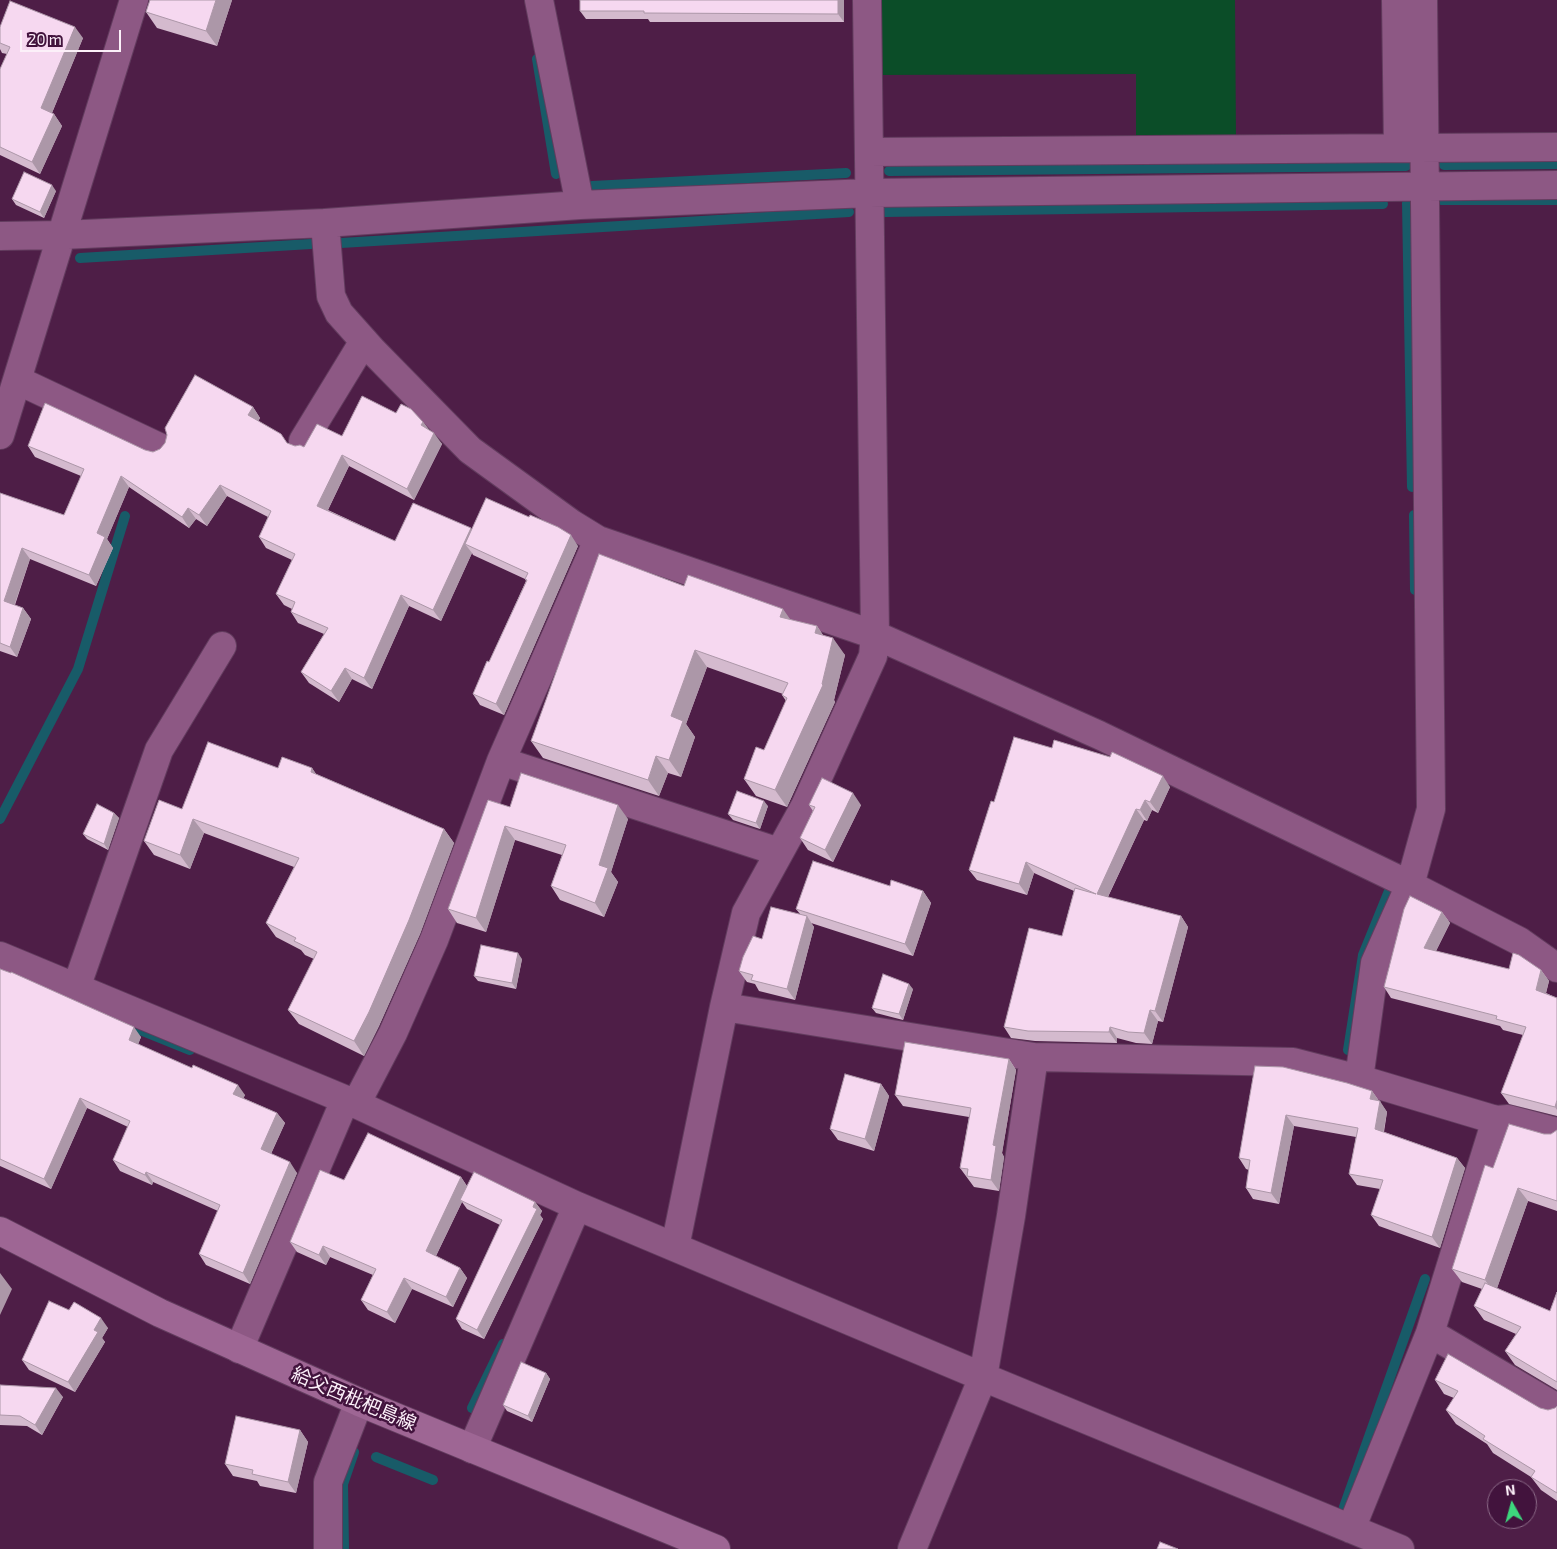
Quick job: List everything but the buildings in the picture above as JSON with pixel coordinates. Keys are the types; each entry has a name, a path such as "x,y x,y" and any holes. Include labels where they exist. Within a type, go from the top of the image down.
{"main road":[{"name":"給父西枇杷島線","path":"0,1231 160,1313 359,1402 716,1549"}],"street":[{"path":"0,435 134,0"},
{"path":"539,0 580,205"},
{"path":"675,1247 724,1007 746,913 805,806 873,656 867,0"},
{"path":"1396,0 1398,148"},
{"path":"1359,1079 1375,964 1410,885 1430,809 1423,0"},
{"path":"869,152 1557,147"},
{"path":"0,236 325,223 580,205 869,193 1557,185"},
{"path":"325,223 331,296 339,313 470,450 572,524 598,540 874,635 1099,735 1410,885 1519,941 1557,968"},
{"path":"303,441 364,341"},
{"path":"17,380 159,447"},
{"path":"240,1349 350,1102 393,1033 434,940 501,761 598,540"},
{"path":"76,988 160,750 222,646"},
{"path":"501,761 779,852"},
{"path":"0,956 350,1102 577,1206 983,1377 1400,1549"},
{"path":"724,1007 1034,1057 1293,1062 1359,1079 1496,1120 1508,1120 1557,1132"},
{"path":"912,1549 983,1377 1011,1216 1034,1057"},
{"path":"1351,1528 1430,1333 1496,1120"},
{"path":"472,1449 577,1206"},
{"path":"1430,1333 1557,1408"},
{"path":"328,1549 328,1482 359,1402"}],"green space":[{"path":"877,0 1235,0 1236,142 1136,143 1136,74 878,75"}],"waterway":[{"path":"537,59 556,174"},
{"path":"1444,165 1557,164"},
{"path":"889,171 1406,166"},
{"path":"592,186 846,173"},
{"path":"1441,200 1557,200"},
{"path":"1407,203 1412,487"},
{"path":"885,212 1383,204"},
{"path":"341,243 849,212"},
{"path":"80,258 311,244"},
{"path":"1414,515 1415,590"},
{"path":"0,819 78,669 125,516"},
{"path":"1348,1050 1363,955 1389,891"},
{"path":"133,1027 190,1050"},
{"path":"1344,1507 1425,1279"},
{"path":"472,1408 503,1344"},
{"path":"344,1549 343,1484 354,1452"},
{"path":"376,1457 433,1480"}]}
